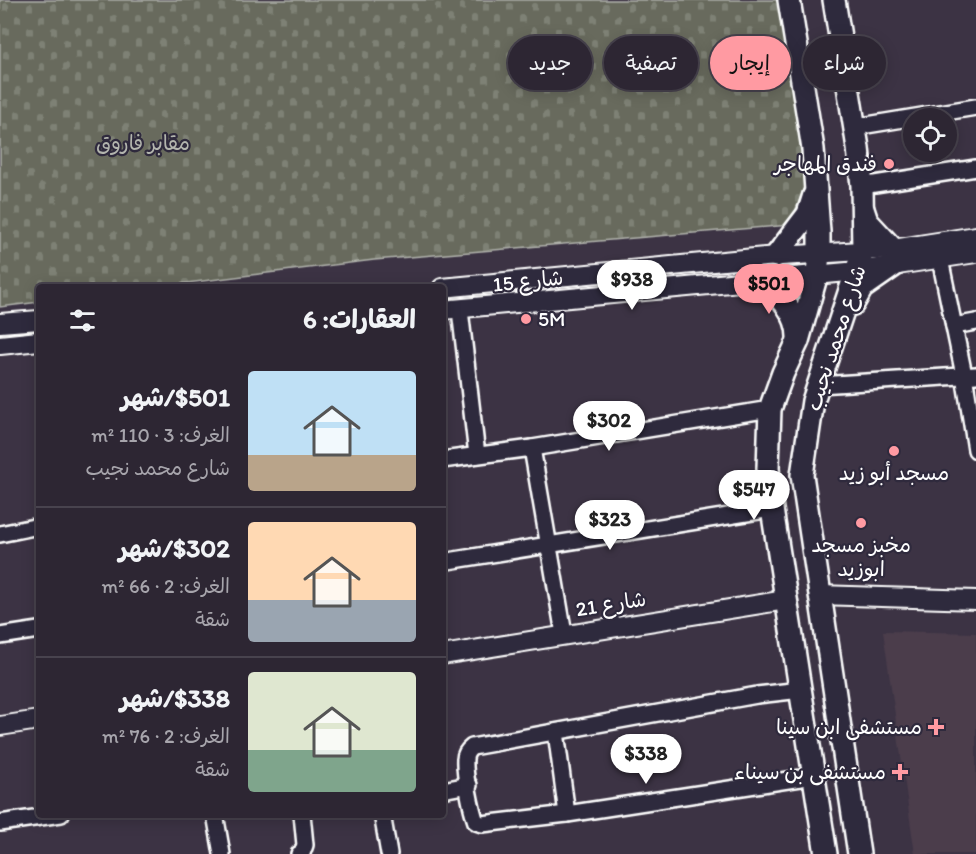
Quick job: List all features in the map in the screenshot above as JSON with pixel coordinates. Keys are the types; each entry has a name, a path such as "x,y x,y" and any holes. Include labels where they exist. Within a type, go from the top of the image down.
{"main road":[{"name":"شارع محمد نجيب","path":"789,0 810,130 816,189 818,263 798,341 770,409 768,468 772,509 826,854"},
{"name":"شارع محمد نجيب","path":"834,0 855,127 861,194 861,261 813,401 802,475 859,854"},
{"path":"776,256 808,214 816,189"},
{"path":"836,330 862,288 894,257 867,221 861,194"},
{"path":"763,280 794,316 798,326 798,341"}],"street":[{"path":"855,127 976,107"},
{"path":"861,194 976,168"},
{"name":"شارع 15","path":"446,288 776,256 818,263 861,261 894,257 976,236"},
{"name":"شارع 15","path":"894,257 940,259 976,253"},
{"path":"940,259 954,326 970,375 976,450"},
{"name":"شارع 15","path":"451,310 763,280 818,263"},
{"path":"451,310 477,455"},
{"path":"0,323 36,320"},
{"path":"954,326 976,322"},
{"path":"0,345 36,341"},
{"path":"819,385 970,375"},
{"path":"446,459 532,448 770,409"},
{"path":"532,448 564,634"},
{"path":"446,561 772,509"},
{"path":"0,534 36,527"},
{"path":"819,595 976,600"},
{"name":"شارع 21","path":"446,654 786,600"},
{"path":"0,636 36,630"},
{"path":"801,690 757,695 472,747 466,751 464,758 476,822 482,824 567,814 814,776"},
{"path":"0,726 36,720"},
{"path":"556,732 567,814"},
{"path":"446,789 469,785"},
{"path":"0,823 36,818"},
{"path":"216,818 222,854"},
{"path":"299,854 302,853 305,845 304,818"},
{"path":"383,818 389,854"}],"shaded area":[{"name":"مستشفى ابن سينا","path":"883,631 976,633 976,854 915,854"}],"green space":[{"name":"مقابر فاروق","path":"0,0 785,0 790,36 710,36 710,90 791,90 791,44 809,174 790,225 374,260 178,284 36,284 36,302 0,307"}],"place":[{"name":"فندق المهاجر","path":"889,164"},
{"name":"5M","path":"526,319"},
{"name":"مسجد أبو زيد","path":"894,451"},
{"name":"مخبز مسجد ابوزيد","path":"861,523"},
{"name":"مستشفى ابن سينا","path":"936,727"},
{"name":"مستشفى بن سيناء","path":"900,772"}]}
